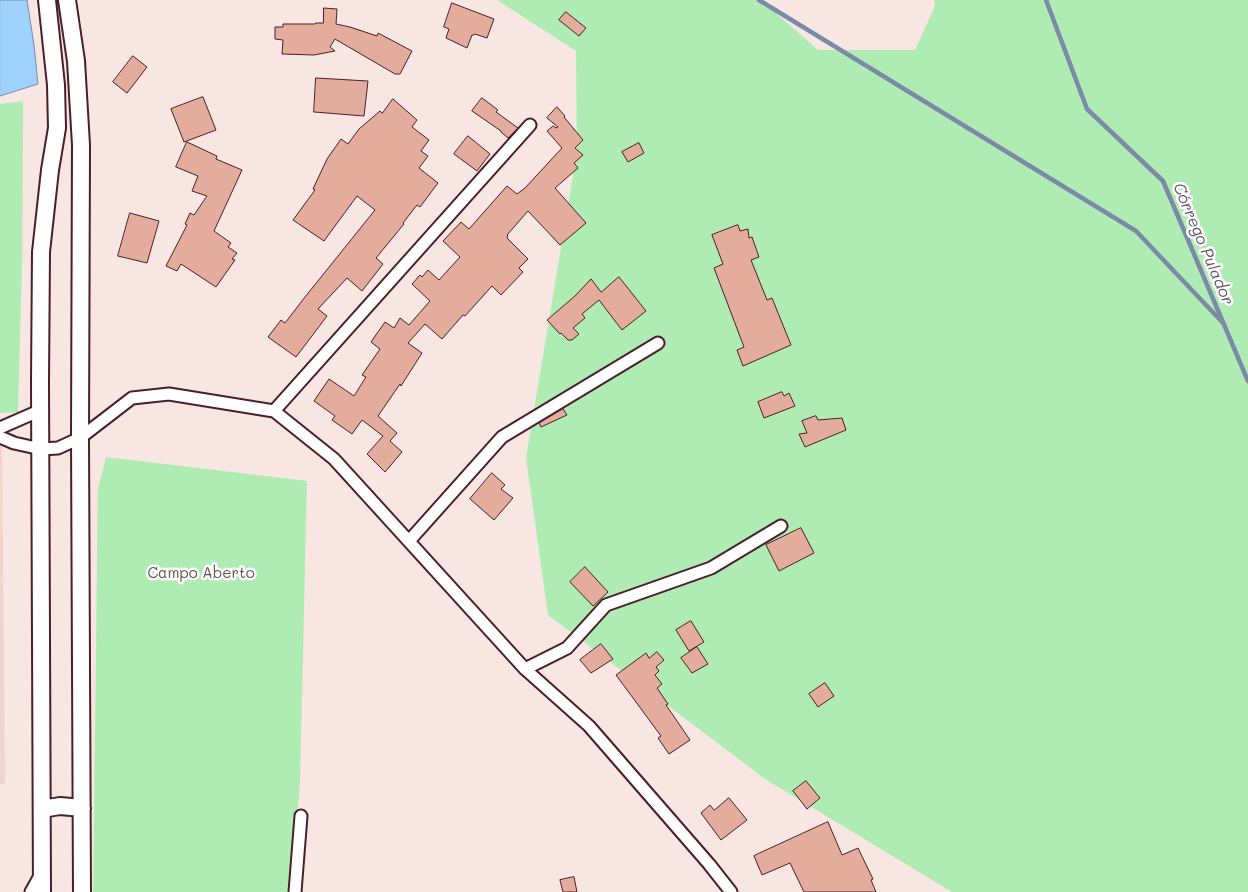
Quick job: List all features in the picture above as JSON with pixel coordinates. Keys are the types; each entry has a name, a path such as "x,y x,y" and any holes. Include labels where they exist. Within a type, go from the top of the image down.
{"street":[{"path":"42,892 41,252 50,170 57,128 56,85 47,0"},
{"path":"67,0 76,62 81,145 82,892"},
{"path":"274,411 530,125"},
{"path":"409,541 502,437 658,343"},
{"path":"0,436 14,443 41,449 58,448 80,438 132,398 169,394 274,411 334,459 525,669 589,726 731,892"},
{"path":"0,428 41,410"},
{"path":"525,669 567,648 606,605 711,568 781,526"},
{"path":"42,809 60,806 82,808"},
{"path":"295,892 301,816"},
{"path":"31,892 42,872"}],"shaded area":[{"path":"0,445 2,445 5,784 0,784"}],"green space":[{"path":"497,0 761,0 818,50 915,50 935,6 934,0 1248,0 1248,892 952,892 765,779 548,615 526,458 577,151 576,51"},
{"path":"23,101 22,264 18,412 0,413 0,104"},
{"name":"Campo Aberto","path":"106,457 307,481 300,782 291,892 93,892 98,489"}],"water":[{"path":"0,0 27,0 38,84 0,96"}],"building":[{"path":"452,3 494,19 487,38 475,34 472,35 467,48 446,38 449,29 444,27"},
{"path":"324,8 337,9 336,24 377,36 378,33 412,51 400,74 395,74 335,39 330,47 335,51 314,55 282,54 283,40 275,39 275,27 283,27 283,24 323,23"},
{"path":"566,12 586,28 579,36 559,20"},
{"path":"133,56 147,67 127,93 113,82"},
{"path":"316,78 368,81 364,116 314,112"},
{"path":"203,97 216,130 184,142 171,109"},
{"path":"482,98 498,110 496,112 518,128 508,138 472,111"},
{"path":"393,99 417,120 412,127 429,140 421,151 428,156 419,168 438,183 420,207 417,205 376,258 383,264 362,291 347,278 318,309 327,316 296,357 268,337 281,320 285,323 375,210 357,196 324,241 293,220 315,190 313,189 327,159 341,139 348,144 359,129 380,111 382,113"},
{"path":"557,107 583,140 575,148 583,155 574,163 578,168 555,188 586,223 560,245 528,211 507,235 507,238 528,259 519,268 523,272 501,295 492,286 442,339 425,324 408,343 422,353 401,386 400,384 378,416 397,433 390,441 402,452 385,472 367,454 383,436 362,420 352,434 332,420 335,416 314,401 329,379 354,396 366,377 362,375 380,349 371,342 385,322 394,328 400,318 409,325 430,301 412,284 420,275 422,277 428,270 439,280 460,257 443,241 461,222 469,229 507,186 517,194 525,188 562,148 547,131 553,126 558,127 547,118"},
{"path":"468,136 490,154 477,171 454,154"},
{"path":"187,142 217,156 216,159 242,170 214,231 231,243 228,247 237,253 232,259 235,260 216,287 181,264 177,271 166,266 187,225 185,224 190,213 194,215 207,196 192,191 198,176 176,167"},
{"path":"639,143 644,153 628,162 622,152"},
{"path":"130,213 159,221 147,263 118,256"},
{"path":"738,225 740,231 748,229 749,238 752,237 759,257 751,260 767,300 772,298 791,345 743,366 737,350 744,347 714,268 723,264 712,235"},
{"path":"619,277 646,311 622,330 599,300 582,314 585,318 573,328 579,334 572,340 568,340 560,334 547,320 575,296 591,279 601,292"},
{"path":"782,392 784,396 789,393 795,406 764,418 758,402"},
{"path":"563,409 567,415 541,427 539,423"},
{"path":"816,416 818,420 842,418 846,430 805,447 799,434 807,433 802,421"},
{"path":"492,473 505,485 501,489 513,498 494,520 470,499"},
{"path":"801,528 814,553 779,571 766,545"},
{"path":"585,567 608,592 593,606 570,582"},
{"path":"691,621 704,642 689,651 676,630"},
{"path":"601,644 613,659 591,673 580,660"},
{"path":"697,647 708,664 692,673 681,658"},
{"path":"657,652 664,660 656,667 659,671 655,675 662,684 657,688 668,704 666,705 690,740 669,754 658,738 661,736 616,675 646,653 649,658"},
{"path":"825,683 834,696 818,707 809,694"},
{"path":"806,781 820,798 807,809 793,791"},
{"path":"729,798 747,820 721,840 701,813 710,805 714,810"},
{"path":"828,822 842,855 858,848 873,879 871,880 876,892 804,892 790,863 762,875 754,856"},
{"path":"574,877 577,892 563,892 560,880"}],"waterway":[{"path":"759,0 1136,231 1224,324"},
{"name":"Córrego Pulador","path":"1046,0 1087,109 1163,181 1248,381"}]}
